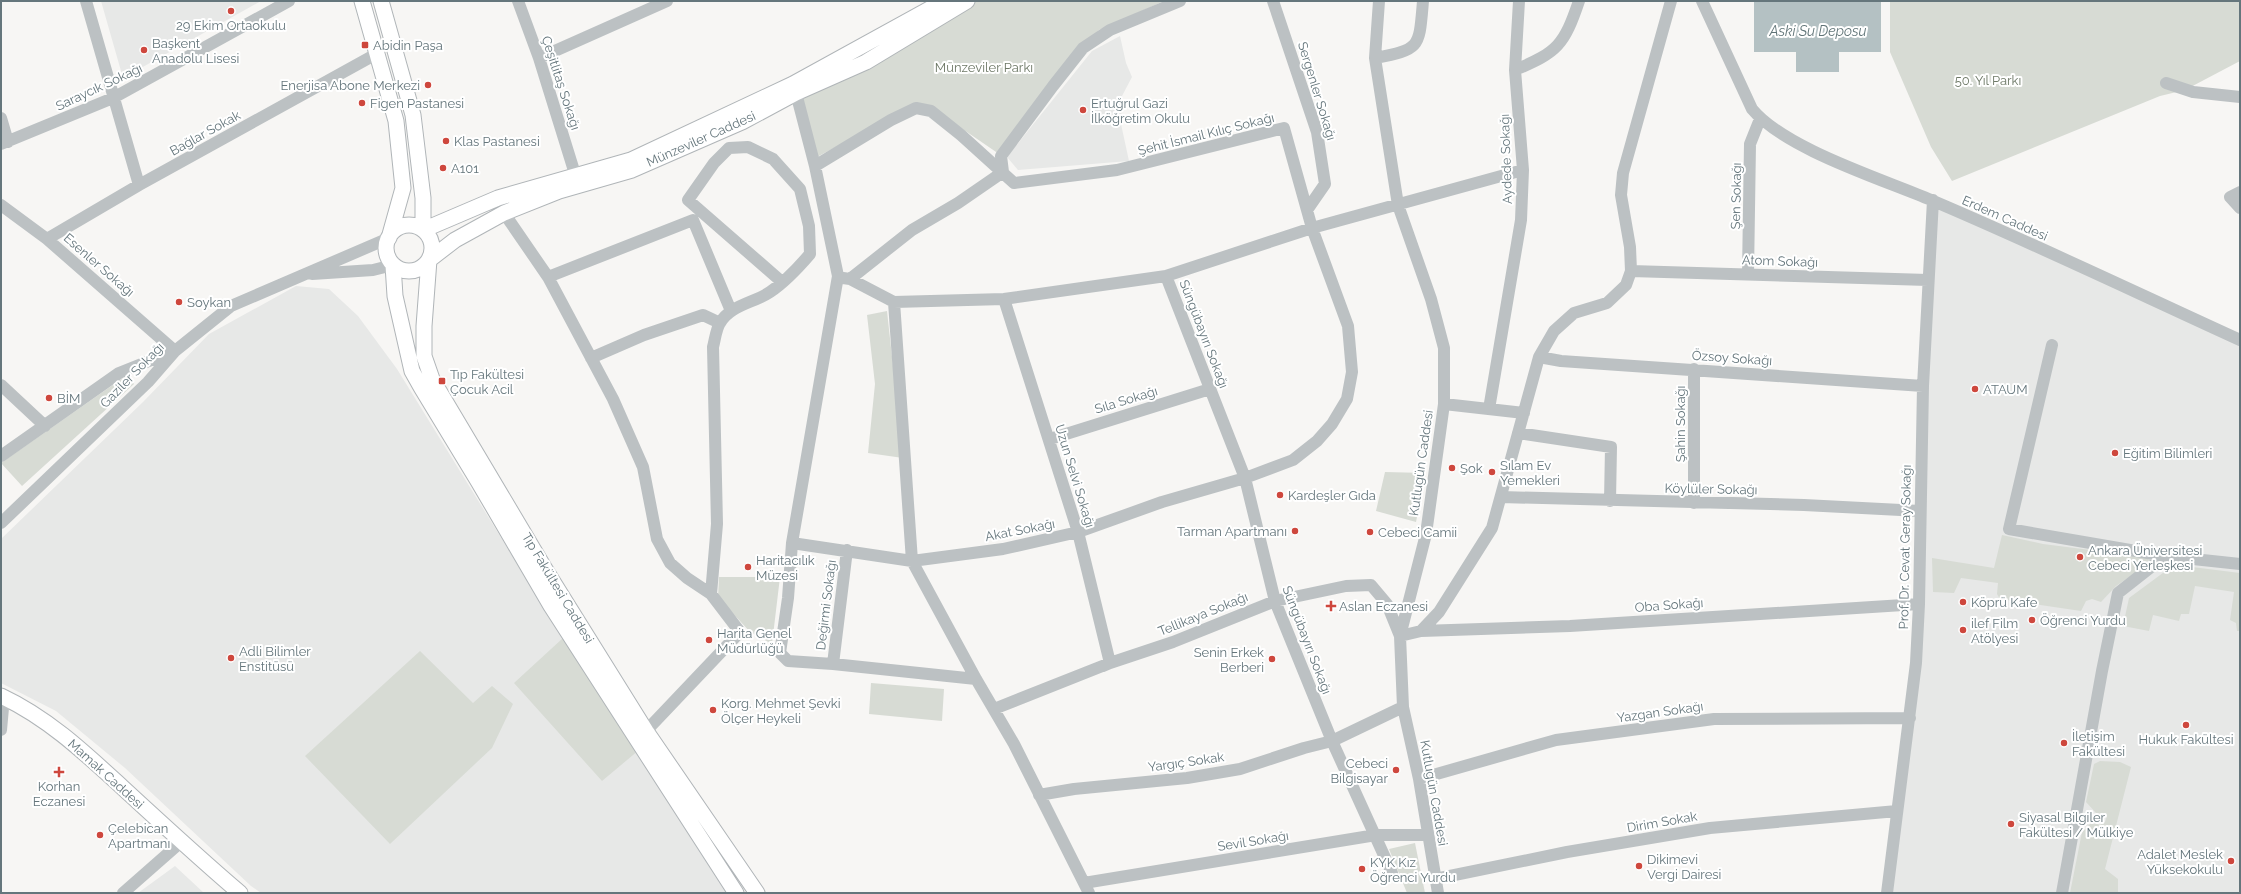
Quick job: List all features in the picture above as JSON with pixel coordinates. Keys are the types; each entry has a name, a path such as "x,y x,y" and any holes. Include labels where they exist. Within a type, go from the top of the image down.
{"main road":[{"path":"362,1 378,53 396,121 403,188 389,238 387,254 393,265 399,269 412,271 419,269 429,260 432,243 423,230 417,226 404,226 392,232 389,238"},
{"path":"381,1 413,115 422,198 423,230"},
{"name":"Münzeviler Caddesi","path":"423,230 498,198 575,174 631,160 793,84 944,1"},
{"name":"Münzeviler Caddesi","path":"429,260 455,240 504,213 559,191 632,170 742,122 796,94 866,62 967,1"},
{"path":"498,198 504,213"},
{"name":"Tıp Fakültesi Caddesi","path":"429,260 424,326 424,356 432,379 545,568 646,731 757,893"},
{"name":"Tıp Fakültesi Caddesi","path":"393,265 395,296 410,363 420,387 478,481 551,606 736,893"},
{"name":"Mamak Caddesi","path":"3,696 50,725 80,749 181,842 240,893"}],"street":[{"path":"86,1 139,185"},
{"name":"Saraycık Sokağı","path":"4,143 113,98 289,1"},
{"name":"Çeşitlitaş Sokağı","path":"518,1 539,58 575,174"},
{"path":"850,279 912,230 958,203 1003,172 1001,156 1083,48 1110,30 1180,1"},
{"name":"Sergenler Sokağı","path":"1273,1 1317,132 1325,184 1307,210"},
{"name":"Kutlugün Caddesi","path":"1379,1 1375,58 1398,205 1432,298 1444,348 1444,404 1426,534 1400,636 1403,707 1419,779 1438,893"},
{"path":"1375,58 1406,52 1413,47 1418,37 1422,1"},
{"name":"Aydede Sokağı","path":"1489,409 1521,220 1523,170 1515,70 1519,1"},
{"path":"1515,70 1543,58 1553,51 1561,42 1572,21 1579,1"},
{"path":"1421,631 1439,612 1492,528 1539,357 1554,331 1574,313 1607,303 1626,285 1632,271 1630,247 1621,195 1623,173 1671,1"},
{"path":"539,58 664,2"},
{"path":"1706,3 1752,109 1760,119"},
{"name":"Bağlar Sokak","path":"47,239 139,185 378,53"},
{"path":"2166,83 2193,92 2240,97"},
{"path":"796,94 815,166 838,276 792,543 788,598 780,653 788,661 833,664 976,679"},
{"name":"Şehit İsmail Kılıç Sokağı","path":"815,166 891,120 916,108 931,111 1014,182 1117,170 1284,128 1312,228 1348,326 1352,372 1347,399 1332,424 1318,441 1294,460 1245,478"},
{"path":"1,118 4,143"},
{"name":"Erdem Caddesi","path":"1760,119 1804,146 1933,200 2240,340"},
{"name":"Şen Sokağı","path":"1748,274 1750,144 1760,119"},
{"path":"711,594 717,524 713,347 720,323 731,311 769,293 782,282 796,270 810,254 809,226 800,189 773,159 748,147 729,148 714,163 688,200 782,282"},
{"path":"838,276 850,279 894,302 1004,299 1166,276 1312,228 1523,170"},
{"path":"2235,194 2240,208"},
{"name":"Prof. Dr. Cevat Geray Sokağı","path":"1887,893 1910,718 1919,604 1923,386 1933,200"},
{"name":"Esenler Sokağı","path":"1,205 47,239 175,350"},
{"path":"504,213 548,278 613,399 643,467 657,539 670,563 687,578 711,594 740,632 646,731"},
{"path":"548,278 693,220 731,311"},
{"name":"Gaziler Sokağı","path":"1,523 148,382 175,350 231,306 389,238"},
{"name":"Gaziler Sokağı","path":"302,275 373,270 393,265"},
{"name":"Atom Sokağı","path":"1632,271 1928,280"},
{"name":"Süngübayırı Sokağı","path":"1166,276 1245,478 1275,601 1332,741 1392,873"},
{"name":"Uzun Selvi Sokağı","path":"1004,299 1050,439 1078,532 1110,664"},
{"path":"894,302 912,561 976,679 994,709 1086,888"},
{"path":"591,358 644,336 703,315 720,323"},
{"path":"2052,345 2009,529 2165,556 2240,564"},
{"path":"1,456 119,373 175,350"},
{"name":"Özsoy Sokağı","path":"1539,357 1561,361 1923,386"},
{"name":"Şahin Sokağı","path":"1694,369 1694,503"},
{"path":"1,385 45,426"},
{"name":"Sıla Sokağı","path":"1050,439 1210,389"},
{"path":"1444,404 1524,413"},
{"path":"1518,433 1611,447 1610,501"},
{"name":"Akat Sokağı","path":"792,543 912,561 1003,549 1078,532 1162,502 1245,478"},
{"name":"Köylüler Sokağı","path":"1501,497 1804,505 1920,511"},
{"name":"Değirmi Sokağı","path":"833,664 846,550"},
{"path":"2062,893 2102,671 2118,593 2165,556"},
{"name":"Tellikaya Sokağı","path":"994,709 1037,690 1173,642 1275,601 1346,586 1371,585 1387,604 1400,636"},
{"name":"Oba Sokağı","path":"1400,636 1421,631 1570,626 1919,604"},
{"path":"1,730 3,696"},
{"name":"Yargıç Sokak","path":"1039,795 1074,789 1187,778 1240,769 1304,748 1332,741 1403,707"},
{"name":"Yazgan Sokağı","path":"1419,779 1556,740 1714,719 1910,718"},
{"name":"Dirim Sokak","path":"1435,878 1567,852 1710,828 1897,810"},
{"name":"Sevil Sokağı","path":"1086,888 1376,835 1428,835"},
{"path":"123,893 181,842"}],"shaded area":[{"name":"Başkent Anadolu Lisesi","path":"101,1 261,1 123,78"},
{"name":"Ertuğrul Gazi İlköğretim Okulu","path":"1120,36 1126,63 1132,77 1122,96 1121,124 1129,161 1018,170 1007,157 1092,51"},
{"name":"Ankara Üniversitesi Cebeci Yerleşkesi","path":"1933,200 2240,340 2240,893 1887,893 1910,718"},
{"path":"296,286 329,289 358,316 397,369 563,638 727,893 261,893 251,886 125,768 56,711 1,683 1,539 143,402 209,334"},
{"path":"175,866 204,893 138,893"}],"green space":[{"name":"Münzeviler Parkı","path":"974,1 1164,1 1099,30 999,154 932,108 912,106 817,157 802,95"},
{"name":"50. Yıl Parkı","path":"1890,1 2240,1 2240,61 2185,90 2160,96 1952,181 1931,147 1890,52"},
{"path":"887,311 903,458 868,453 875,384 867,315"},
{"path":"127,375 134,384 22,486 1,463"},
{"path":"1385,472 1426,473 1416,522 1376,511"},
{"path":"2002,535 2043,544 2146,557 2149,560 2145,566 2116,586 2101,602 2092,599 2086,601 2081,611 2000,599 1997,594 1998,583 1961,578 1954,593 1933,592 1932,558 1994,568"},
{"path":"2184,566 2240,573 2240,631 2237,631 2236,623 2230,620 2234,592 2195,586 2189,614 2181,614 2179,621 2153,615 2149,631 2123,626 2129,598 2171,567"},
{"path":"719,577 780,577 772,644 750,632 718,597"},
{"path":"563,638 639,750 602,781 514,683"},
{"path":"420,651 473,703 492,686 513,704 492,748 390,844 305,756"},
{"path":"871,683 944,689 942,721 869,714"},
{"path":"2100,761 2120,762 2131,767 2105,869 2118,879 2118,893 2070,893 2082,832 2092,822 2100,825 2105,822 2107,816 2097,814 2086,802 2094,764"},
{"path":"1415,843 1425,893 1407,893 1389,849"}],"water":[{"name":"Aski Su Deposu","path":"1754,1 1881,1 1881,52 1839,52 1839,72 1796,72 1796,52 1754,52"}],"place":[{"name":"29 Ekim Ortaokulu","path":"231,11"},
{"name":"Abidin Paşa","path":"365,45"},
{"name":"Başkent Anadolu Lisesi","path":"144,50"},
{"name":"Enerjisa Abone Merkezi","path":"428,85"},
{"name":"Figen Pastanesi","path":"362,103"},
{"name":"Ertuğrul Gazi İlköğretim Okulu","path":"1083,110"},
{"name":"Klas Pastanesi","path":"446,141"},
{"name":"A101","path":"443,168"},
{"name":"Soykan","path":"179,302"},
{"name":"Tıp Fakültesi Çocuk Acil","path":"442,381"},
{"name":"ATAUM","path":"1975,389"},
{"name":"BİM","path":"49,398"},
{"name":"Eğitim Bilimleri","path":"2115,453"},
{"name":"Şok","path":"1452,468"},
{"name":"Sılam Ev Yemekleri","path":"1492,472"},
{"name":"Kardeşler Gıda","path":"1280,495"},
{"name":"Tarman Apartmanı","path":"1295,531"},
{"name":"Cebeci Camii","path":"1370,532"},
{"name":"Ankara Üniversitesi Cebeci Yerleşkesi","path":"2080,557"},
{"name":"Haritacılık Müzesi","path":"748,567"},
{"name":"Köprü Kafe","path":"1963,602"},
{"name":"Aslan Eczanesi","path":"1331,606"},
{"name":"Öğrenci Yurdu","path":"2032,620"},
{"name":"ilef Film Atölyesi","path":"1963,630"},
{"name":"Harita Genel Müdürlüğü","path":"709,640"},
{"name":"Adli Bilimler Enstitüsü","path":"231,658"},
{"name":"Senin Erkek Berberi","path":"1272,659"},
{"name":"Korg. Mehmet Şevki Ölçer Heykeli","path":"713,710"},
{"name":"Hukuk Fakültesi","path":"2186,725"},
{"name":"İletişim Fakültesi","path":"2064,743"},
{"name":"Cebeci Bilgisayar","path":"1396,770"},
{"name":"Korhan Eczanesi","path":"59,772"},
{"name":"Siyasal Bilgiler Fakültesi / Mülkiye","path":"2011,824"},
{"name":"Çelebican Apartmanı","path":"100,835"},
{"name":"Adalet Meslek Yüksekokulu","path":"2231,861"},
{"name":"Dikimevi Vergi Dairesi","path":"1639,866"},
{"name":"KYK Kız Öğrenci Yurdu","path":"1362,869"}]}
